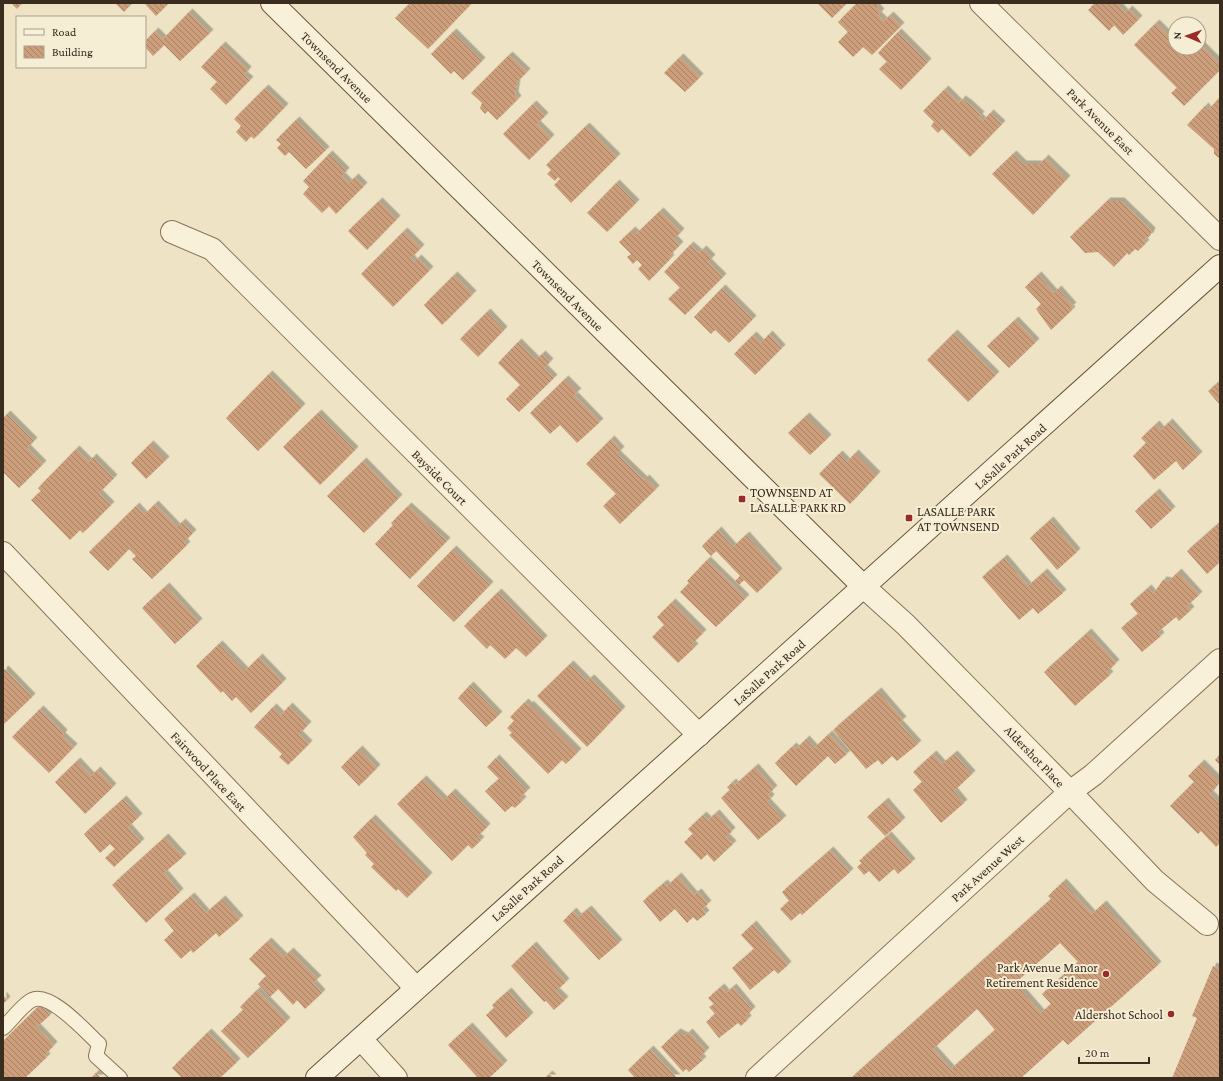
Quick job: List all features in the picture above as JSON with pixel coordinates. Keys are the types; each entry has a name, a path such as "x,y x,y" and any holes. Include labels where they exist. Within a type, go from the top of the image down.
{"street":[{"name":"Townsend Avenue","path":"272,3 864,587"},
{"name":"Park Avenue East","path":"981,3 1220,239"},
{"name":"Bayside Court","path":"172,232 212,249 699,735"},
{"name":"LaSalle Park Road","path":"317,1078 1220,266"},
{"name":"Fairwood Place East","path":"3,553 416,988"},
{"name":"Aldershot Place","path":"864,587 906,625 1070,792 1155,882 1207,924"},
{"name":"Park Avenue West","path":"757,1078 1070,792 1093,775 1220,660"},
{"path":"361,1039 396,1078"}],"lane":[{"path":"3,1028 30,1000 37,998 46,1000 57,1006 99,1044 96,1056 120,1078"}],"building":[{"path":"11,3 22,3 17,9"},
{"path":"115,3 132,3 124,12"},
{"path":"144,3 169,3 156,16"},
{"path":"410,3 472,3 428,49 395,18"},
{"path":"817,3 847,3 832,18"},
{"path":"857,3 877,3 879,5 877,8 881,12 878,15 884,21 890,15 901,26 872,55 863,47 853,57 838,42 848,32 838,22"},
{"path":"1095,3 1118,3 1117,4 1125,13 1129,9 1139,19 1123,35 1114,25 1109,31 1088,10"},
{"path":"189,12 210,33 180,61 164,45 153,56 146,48 146,40 155,31 163,39"},
{"path":"1156,23 1167,34 1167,56 1207,56 1207,51 1220,64 1220,70 1184,106 1171,93 1177,88 1134,45"},
{"path":"453,32 482,61 463,80 454,71 451,74 431,54"},
{"path":"898,32 928,62 901,90 879,69 887,62 878,53"},
{"path":"222,45 248,70 244,75 250,80 226,105 210,89 217,82 201,67"},
{"path":"509,55 527,72 517,82 515,95 518,99 497,120 488,111 485,114 480,108 482,103 471,93"},
{"path":"680,57 700,77 685,92 664,73"},
{"path":"265,88 285,107 254,139 251,136 246,142 236,132 241,126 234,119"},
{"path":"945,89 959,103 962,99 968,103 981,115 979,117 983,121 990,113 1002,124 970,157 942,129 938,133 931,126 934,122 923,111"},
{"path":"1220,97 1220,159 1214,154 1214,149 1187,125 1205,106 1208,110"},
{"path":"533,104 545,116 537,124 551,138 529,160 503,134"},
{"path":"296,120 326,150 306,169 289,152 285,156 277,148 281,144 276,140"},
{"path":"586,126 617,157 571,203 554,185 560,179 558,177 555,181 547,174 551,170 546,165"},
{"path":"329,154 346,171 342,176 349,183 355,177 364,186 336,214 329,206 322,213 303,194 309,187 303,181"},
{"path":"1013,154 1023,164 1040,164 1045,158 1067,179 1033,215 992,174"},
{"path":"616,183 636,203 607,232 587,213"},
{"path":"379,201 397,219 367,250 348,231"},
{"path":"1107,201 1121,201 1152,231 1150,236 1143,240 1146,243 1138,251 1135,249 1129,255 1127,253 1114,267 1098,252 1085,253 1070,237"},
{"path":"660,211 681,232 674,239 680,245 669,256 671,258 649,281 638,269 642,265 637,260 633,264 627,257 631,254 619,242 632,230 636,234"},
{"path":"404,231 421,248 411,258 414,262 418,258 430,270 393,307 361,274"},
{"path":"690,245 699,253 703,249 712,258 708,262 723,277 685,315 668,299 680,288 664,272"},
{"path":"454,275 473,294 442,325 424,305"},
{"path":"1038,275 1054,293 1058,289 1073,306 1070,308 1072,310 1051,330 1036,309 1041,304 1025,287"},
{"path":"722,288 753,319 729,343 715,330 711,334 694,317"},
{"path":"487,312 504,330 478,357 460,339"},
{"path":"1015,320 1036,342 1009,368 987,346"},
{"path":"954,333 996,375 968,402 927,360"},
{"path":"769,334 782,348 755,375 734,354 753,335 761,343"},
{"path":"518,342 536,360 542,354 550,362 544,368 554,378 519,412 506,399 520,385 498,363"},
{"path":"269,374 302,407 258,451 226,418"},
{"path":"565,379 578,392 574,395 600,422 577,443 560,425 550,434 530,413"},
{"path":"1220,381 1220,405 1208,391"},
{"path":"318,413 355,450 320,485 283,447"},
{"path":"7,414 34,441 27,448 43,464 19,488 3,472 3,418"},
{"path":"806,416 828,438 810,455 788,433"},
{"path":"1169,422 1199,455 1183,470 1176,461 1154,480 1133,456 1146,443 1141,438 1156,424 1161,430"},
{"path":"611,439 621,450 617,454 644,480 646,478 656,489 620,524 603,506 616,494 586,464"},
{"path":"150,444 166,460 146,479 131,463"},
{"path":"76,449 89,462 93,457 114,478 99,493 111,505 83,533 80,530 70,540 31,500 41,491 38,488"},
{"path":"855,453 877,475 850,504 819,474 839,454 847,462"},
{"path":"363,461 399,498 364,533 327,496"},
{"path":"1156,492 1172,510 1151,529 1135,511"},
{"path":"155,504 177,527 182,522 193,533 184,542 187,545 152,579 132,559 136,556 129,549 108,571 89,552 136,506 144,515"},
{"path":"408,506 447,541 410,579 375,544 393,525 391,523"},
{"path":"1050,520 1077,552 1057,570 1030,538"},
{"path":"1220,522 1220,562 1207,574 1187,551"},
{"path":"718,530 733,547 746,535 779,572 757,593 744,580 739,585 735,581 740,576 716,551 711,556 702,546"},
{"path":"453,549 490,585 454,622 417,586"},
{"path":"1004,558 1028,586 1044,572 1063,593 1038,614 1033,608 1019,620 982,577"},
{"path":"707,560 746,598 716,627 680,592 689,583 687,581"},
{"path":"1178,572 1199,595 1187,606 1191,610 1179,621 1176,617 1158,632 1161,636 1142,652 1121,628 1138,614 1130,604 1148,588 1153,594 1163,580 1169,581"},
{"path":"166,586 199,622 175,644 142,608"},
{"path":"498,592 544,639 526,657 516,648 505,659 490,645 487,649 464,626"},
{"path":"672,602 703,633 692,644 695,647 678,663 652,637 664,625 657,617"},
{"path":"1088,632 1116,663 1107,672 1110,675 1075,706 1044,672"},
{"path":"219,644 245,671 259,657 283,682 251,713 236,697 232,701 223,691 221,693 196,666"},
{"path":"570,664 587,681 591,678 622,710 587,747 537,696"},
{"path":"5,669 32,697 3,725 3,671"},
{"path":"470,685 499,715 486,727 458,698"},
{"path":"878,691 903,720 899,723 918,744 897,761 892,756 882,765 878,760 866,769 833,730"},
{"path":"525,702 529,706 530,704 578,752 566,764 562,760 548,774 509,735 512,733 507,728 514,721 510,717"},
{"path":"289,706 308,725 299,734 309,744 288,765 279,757 282,754 254,727 273,707 281,715"},
{"path":"40,709 64,733 62,736 74,747 49,773 12,737"},
{"path":"829,734 847,754 835,764 828,756 796,786 775,763 793,746 796,749 806,739 814,748"},
{"path":"359,749 377,768 359,786 341,767"},
{"path":"933,754 942,764 954,754 972,774 954,791 964,803 941,823 913,790 922,782 913,772"},
{"path":"1220,754 1220,765 1215,760"},
{"path":"496,758 527,791 520,797 523,800 515,808 512,806 505,812 485,791 499,779 487,767"},
{"path":"77,761 91,776 97,770 113,787 85,814 55,782"},
{"path":"1201,763 1220,782 1210,794 1220,804 1220,843 1216,847 1201,831 1198,834 1170,806 1194,782 1188,776"},
{"path":"755,767 774,789 768,794 771,798 767,802 783,819 758,840 721,798 730,790 727,787 733,782 735,785"},
{"path":"423,779 444,800 452,792 487,827 477,837 481,840 472,849 468,845 452,861 397,804"},
{"path":"123,799 139,817 128,827 141,842 114,867 105,858 115,849 110,844 100,853 84,834"},
{"path":"885,801 902,821 885,836 867,817"},
{"path":"716,813 732,831 726,837 733,844 714,862 707,854 701,860 684,842 693,834 688,829 703,815 708,820"},
{"path":"372,818 429,876 407,898 398,889 396,891 371,867 374,864 365,855 367,853 353,837"},
{"path":"888,835 912,862 898,874 894,869 879,882 869,871 864,875 857,867 862,863 859,861"},
{"path":"165,837 183,857 164,873 180,892 146,923 112,885"},
{"path":"830,850 850,872 802,915 800,913 791,921 780,909 789,901 782,892"},
{"path":"678,876 694,895 698,892 708,904 702,909 706,914 697,921 693,917 687,923 675,909 660,922 643,901 664,883 667,886"},
{"name":"Park Avenue Manor Retirement Residence","path":"1063,882 1092,914 1103,904 1158,965 1068,1045 1063,1040 1021,1078 851,1078 1051,899 1048,896","holes":["1060,943 1078,962 1042,994 1051,1004 1041,1013 1015,983","977,1009 995,1030 951,1069 933,1049"]},
{"path":"191,896 206,913 222,899 240,919 219,937 216,933 193,953 191,950 181,959 164,940 174,931 164,919"},
{"path":"588,909 619,943 599,960 563,921 573,911 578,917"},
{"path":"753,924 788,965 778,974 774,970 750,990 732,968 754,949 741,935"},
{"path":"268,941 284,957 290,951 318,979 313,983 322,993 305,1009 297,1000 293,1005 278,989 270,997 258,984 266,976 249,959"},
{"path":"533,945 566,982 556,991 565,1000 554,1010 546,1001 544,1002 511,966"},
{"path":"1213,966 1220,969 1220,1078 1172,1078 1197,1018 1192,1016"},
{"path":"721,987 726,993 733,987 752,1010 746,1016 748,1019 741,1026 738,1023 719,1038 706,1022 715,1014 709,1007 714,1004 708,998"},
{"path":"257,990 287,1021 248,1058 221,1031 243,1010 240,1007"},
{"path":"508,991 530,1016 506,1038 486,1015 494,1008 492,1005"},
{"path":"3,995 7,1000 3,1004"},
{"path":"40,1005 50,1015 38,1026 35,1025 54,1045 45,1055 47,1057 25,1078 3,1078 3,1041"},
{"path":"469,1026 504,1064 489,1078 478,1078 448,1045"},
{"path":"208,1032 237,1062 220,1078 182,1078 172,1068"},
{"path":"677,1032 685,1036 689,1032 706,1051 700,1057 703,1060 689,1072 686,1069 683,1072 661,1047"},
{"path":"650,1049 677,1078 635,1078 628,1070"},
{"path":"96,1073 101,1078 91,1078"},
{"path":"549,1074 553,1078 545,1078"}],"place":[{"name":"TOWNSEND AT LASALLE PARK RD","path":"742,499"},
{"name":"LASALLE PARK AT TOWNSEND","path":"909,518"},
{"name":"Park Avenue Manor Retirement Residence","path":"1106,974"},
{"name":"Aldershot School","path":"1171,1014"}]}
